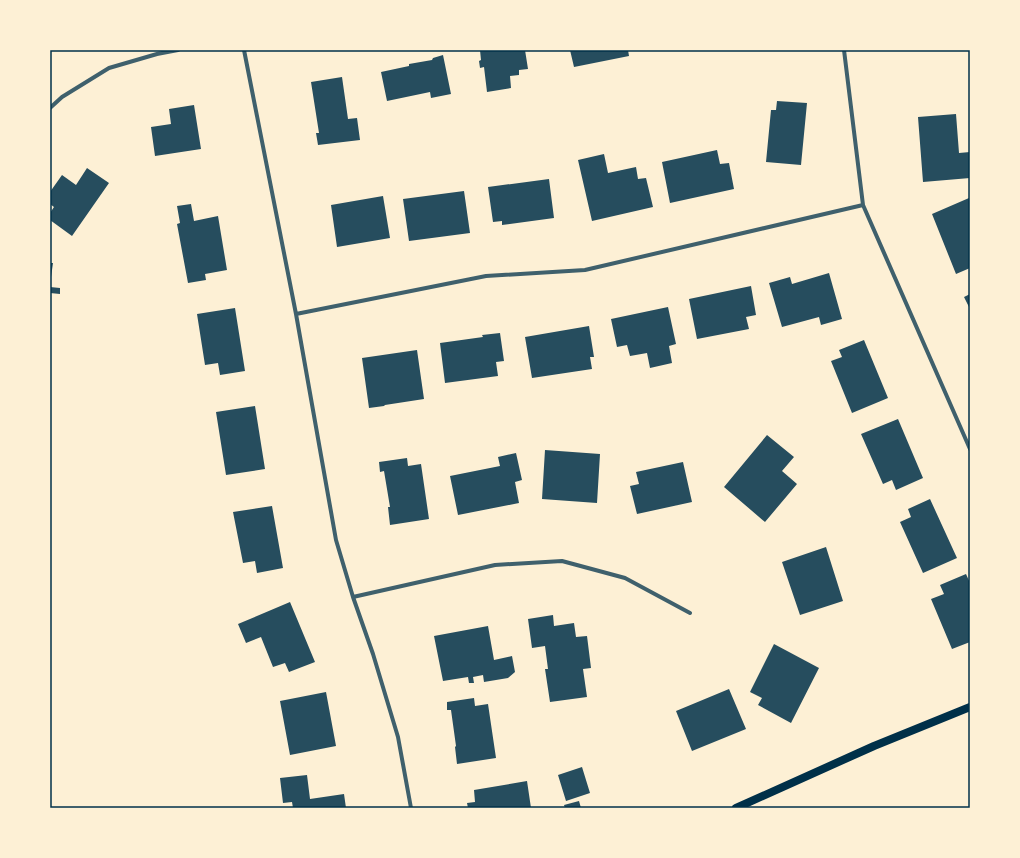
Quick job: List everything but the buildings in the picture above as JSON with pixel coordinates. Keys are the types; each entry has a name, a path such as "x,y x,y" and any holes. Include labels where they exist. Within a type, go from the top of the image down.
{"main road":[{"path":"736,808 874,746 970,707"}],"street":[{"path":"50,108 62,97 109,68 157,54 178,50"},
{"path":"244,50 296,314 336,540 353,597 374,654 398,736 411,808"},
{"path":"844,50 863,205 970,449"},
{"path":"296,314 486,276 585,270 863,205"},
{"path":"353,597 495,565 562,561 625,578 690,613"}]}
